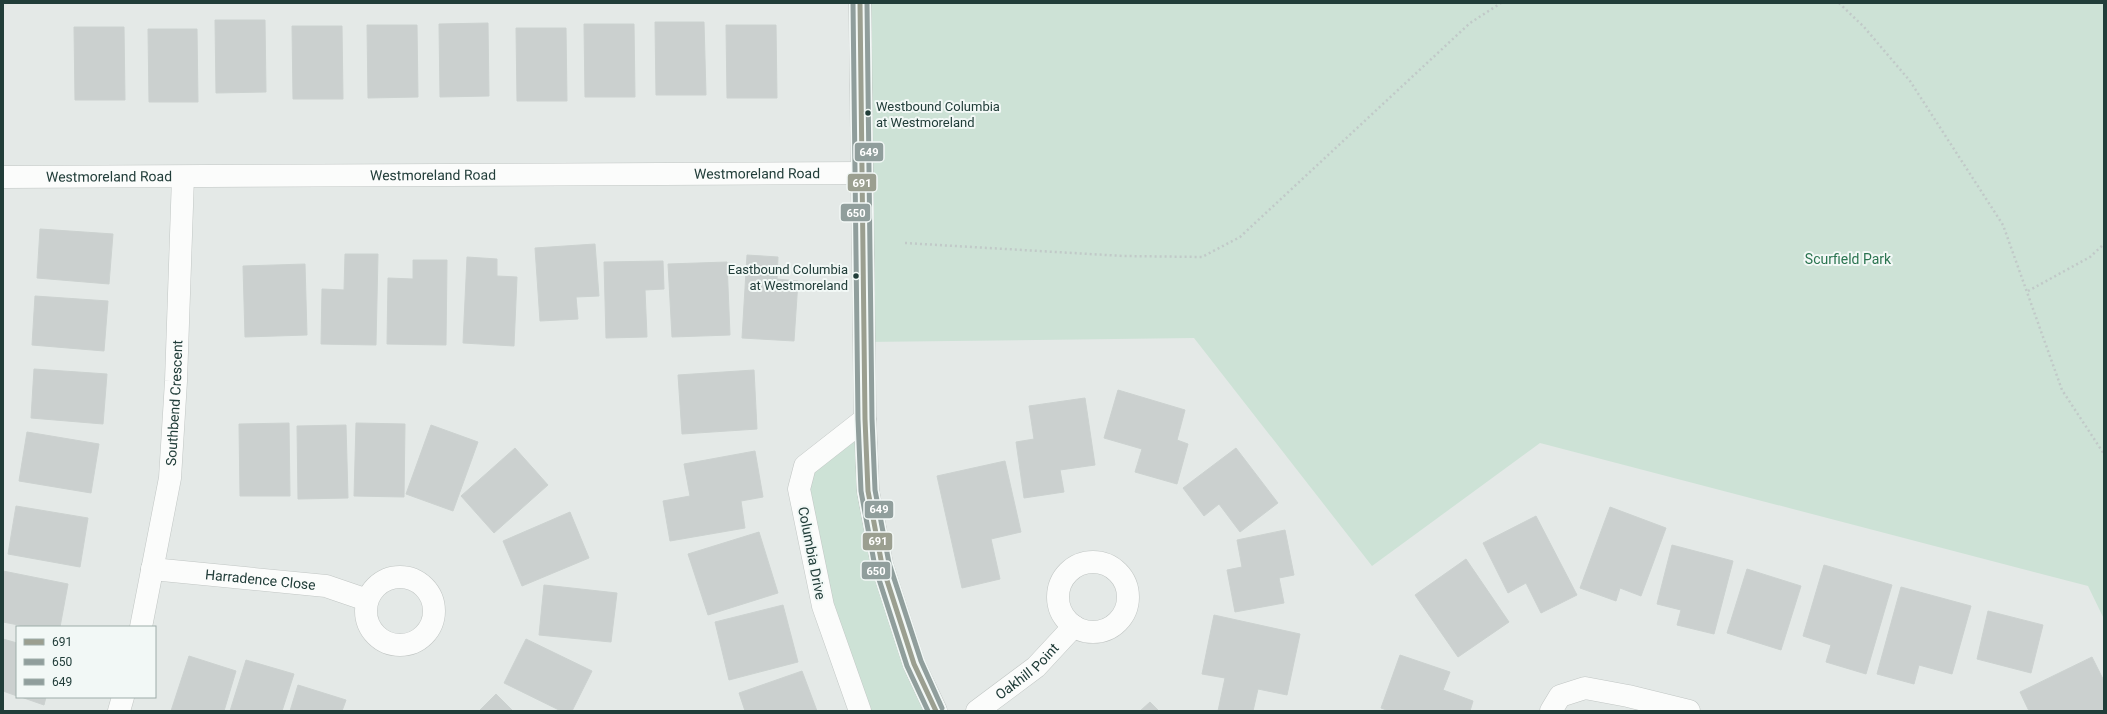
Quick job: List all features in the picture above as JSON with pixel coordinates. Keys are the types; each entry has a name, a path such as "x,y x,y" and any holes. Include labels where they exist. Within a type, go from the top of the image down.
{"street":[{"path":"860,3 865,419 868,491 882,565 914,664 936,711"},
{"name":"Westmoreland Road","path":"3,177 862,173"},
{"name":"Southbend Crescent","path":"141,626 170,478 176,381 183,176"},
{"name":"Columbia Drive","path":"860,711 823,606 799,489 805,466 865,419"},
{"name":"Harradence Close","path":"152,569 326,586 367,600"},
{"name":"Oakhill Point","path":"977,711 1036,667 1074,626"},
{"path":"1551,711 1560,696 1585,688 1628,696 1689,711"},
{"path":"119,711 124,698"}],"path":[{"path":"905,243 1123,256 1202,257 1240,237 1470,23 1500,3"},
{"path":"1838,3 1864,27 1910,81 2003,225 2028,291 2062,390 2104,454"},
{"path":"2028,291 2090,257 2104,244"}],"green space":[{"name":"Scurfield Park","path":"860,3 2104,3 2104,619 2088,586 1540,443 1372,566 1194,338 864,342"},
{"path":"865,419 868,491 936,711 860,711 823,606 805,466"}],"building":[{"path":"215,20 265,20 266,92 216,93"},
{"path":"655,22 704,22 706,95 656,95"},
{"path":"488,23 489,96 440,97 439,24"},
{"path":"584,24 634,24 635,97 585,97"},
{"path":"367,25 417,25 418,97 368,98"},
{"path":"726,25 776,25 777,98 727,98"},
{"path":"292,26 342,26 343,99 293,99"},
{"path":"74,27 124,27 125,100 75,100"},
{"path":"516,28 566,28 567,101 517,101"},
{"path":"148,29 197,29 198,102 149,102"},
{"path":"40,229 113,234 109,284 37,278"},
{"path":"595,244 599,296 576,297 578,319 540,321 535,248"},
{"path":"345,254 378,254 376,345 321,344 322,289 344,290"},
{"path":"747,255 778,257 777,279 798,281 794,341 742,338"},
{"path":"467,257 497,259 497,276 517,277 514,346 463,343"},
{"path":"413,260 447,260 446,345 387,344 388,278 413,279"},
{"path":"663,261 664,289 645,290 647,337 606,338 604,262"},
{"path":"727,262 730,335 672,337 668,264"},
{"path":"305,264 307,335 245,337 243,266"},
{"path":"35,296 108,301 104,351 32,345"},
{"path":"34,369 107,374 103,424 31,418"},
{"path":"754,370 757,429 682,434 678,375"},
{"path":"1118,390 1185,410 1177,440 1188,444 1177,484 1135,472 1142,449 1104,438"},
{"path":"1085,398 1095,465 1060,470 1064,492 1024,498 1016,442 1034,439 1029,406"},
{"path":"289,423 290,496 240,496 239,424"},
{"path":"356,423 405,424 404,497 354,496"},
{"path":"346,425 348,498 298,499 297,426"},
{"path":"431,425 478,442 453,511 406,494"},
{"path":"27,432 99,444 91,493 19,481"},
{"path":"515,448 548,485 494,533 461,496"},
{"path":"1236,448 1278,503 1240,532 1219,504 1204,516 1183,488"},
{"path":"755,451 763,497 741,501 745,528 670,541 663,501 690,496 684,464"},
{"path":"1005,461 1021,532 991,539 1000,579 962,588 937,476"},
{"path":"16,506 88,518 80,567 8,554"},
{"path":"1610,507 1666,528 1641,596 1620,588 1616,601 1580,588"},
{"path":"570,512 589,558 522,586 503,541"},
{"path":"1536,516 1577,595 1541,613 1526,583 1508,593 1483,543"},
{"path":"1285,530 1294,575 1279,578 1284,603 1235,612 1227,570 1242,567 1237,540"},
{"path":"759,532 778,593 708,615 688,554"},
{"path":"1672,545 1733,561 1714,634 1677,625 1681,610 1657,604"},
{"path":"1466,559 1509,622 1458,657 1415,595"},
{"path":"1824,565 1892,585 1866,674 1826,662 1831,645 1803,636"},
{"path":"1747,569 1801,586 1781,650 1727,633"},
{"path":"3,571 68,584 60,626 24,626 3,622"},
{"path":"544,585 617,593 611,642 539,635"},
{"path":"1901,587 1971,606 1952,674 1919,665 1914,684 1877,674"},
{"path":"783,605 798,662 729,680 715,622"},
{"path":"1988,611 2043,625 2031,673 1977,659"},
{"path":"1214,615 1300,634 1287,695 1258,689 1253,711 1218,711 1225,678 1202,674"},
{"path":"3,639 16,643 16,696 3,691"},
{"path":"526,639 592,671 572,711 561,711 504,683"},
{"path":"1400,655 1450,672 1443,690 1473,701 1470,711 1389,711 1381,708"},
{"path":"189,656 236,671 224,711 171,711"},
{"path":"2092,657 2104,681 2104,711 2029,711 2020,692"},
{"path":"246,660 294,674 282,711 230,711"},
{"path":"802,671 817,711 745,711 739,693"},
{"path":"298,685 346,700 342,711 290,711"},
{"path":"496,694 513,711 479,711"},
{"path":"24,698 46,698 44,705"},
{"path":"1150,702 1159,711 1140,711"}],"transit line":[{"name":"650","path":"853,3 858,419 861,491 875,567 907,666 928,711"},
{"name":"691","path":"860,3 865,419 868,491 882,565 914,664 936,711"},
{"name":"649","path":"867,3 872,419 875,490 889,563 921,661 942,708"}],"place":[{"name":"Westbound Columbia at Westmoreland","path":"868,113"},
{"name":"Eastbound Columbia at Westmoreland","path":"856,276"}]}
